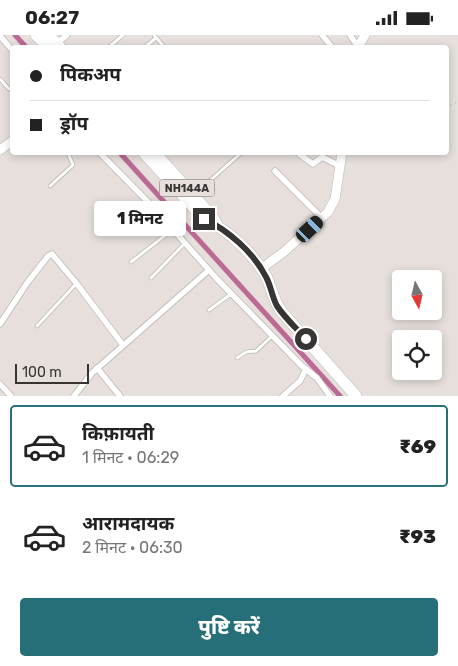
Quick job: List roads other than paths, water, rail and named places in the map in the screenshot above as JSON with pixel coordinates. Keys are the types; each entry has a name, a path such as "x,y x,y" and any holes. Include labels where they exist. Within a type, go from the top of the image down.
{"highway":[{"path":"36,35 53,43"},
{"name":"NH144A","path":"146,155 204,219 217,225 236,241 261,269 268,282 274,301 281,311 356,396"},
{"name":"NH144A","path":"157,155 212,216 217,225"}],"street":[{"path":"53,43 67,35"},
{"path":"322,35 330,45"},
{"path":"0,36 10,48"},
{"path":"102,155 231,294 317,378 330,396"},
{"path":"301,155 313,164 322,157 340,166"},
{"path":"261,269 286,251 328,211 335,199 342,155"},
{"path":"275,171 322,217"},
{"path":"0,325 27,283 50,255 54,255 123,345"},
{"path":"74,396 97,369 208,270"},
{"path":"97,369 120,396"},
{"path":"283,396 300,381 306,369"},
{"path":"0,384 11,396"}],"lane":[{"path":"111,45 122,35"},
{"path":"0,79 9,89"},
{"path":"50,186 73,165 69,155"},
{"path":"193,195 239,155"},
{"path":"131,262 172,229"},
{"path":"151,278 185,243"},
{"path":"37,326 77,284"},
{"path":"209,311 231,294"},
{"path":"237,358 246,352 256,351 272,336"}],"waterway":[{"path":"15,35 24,45"},
{"path":"122,155 340,396"}]}
